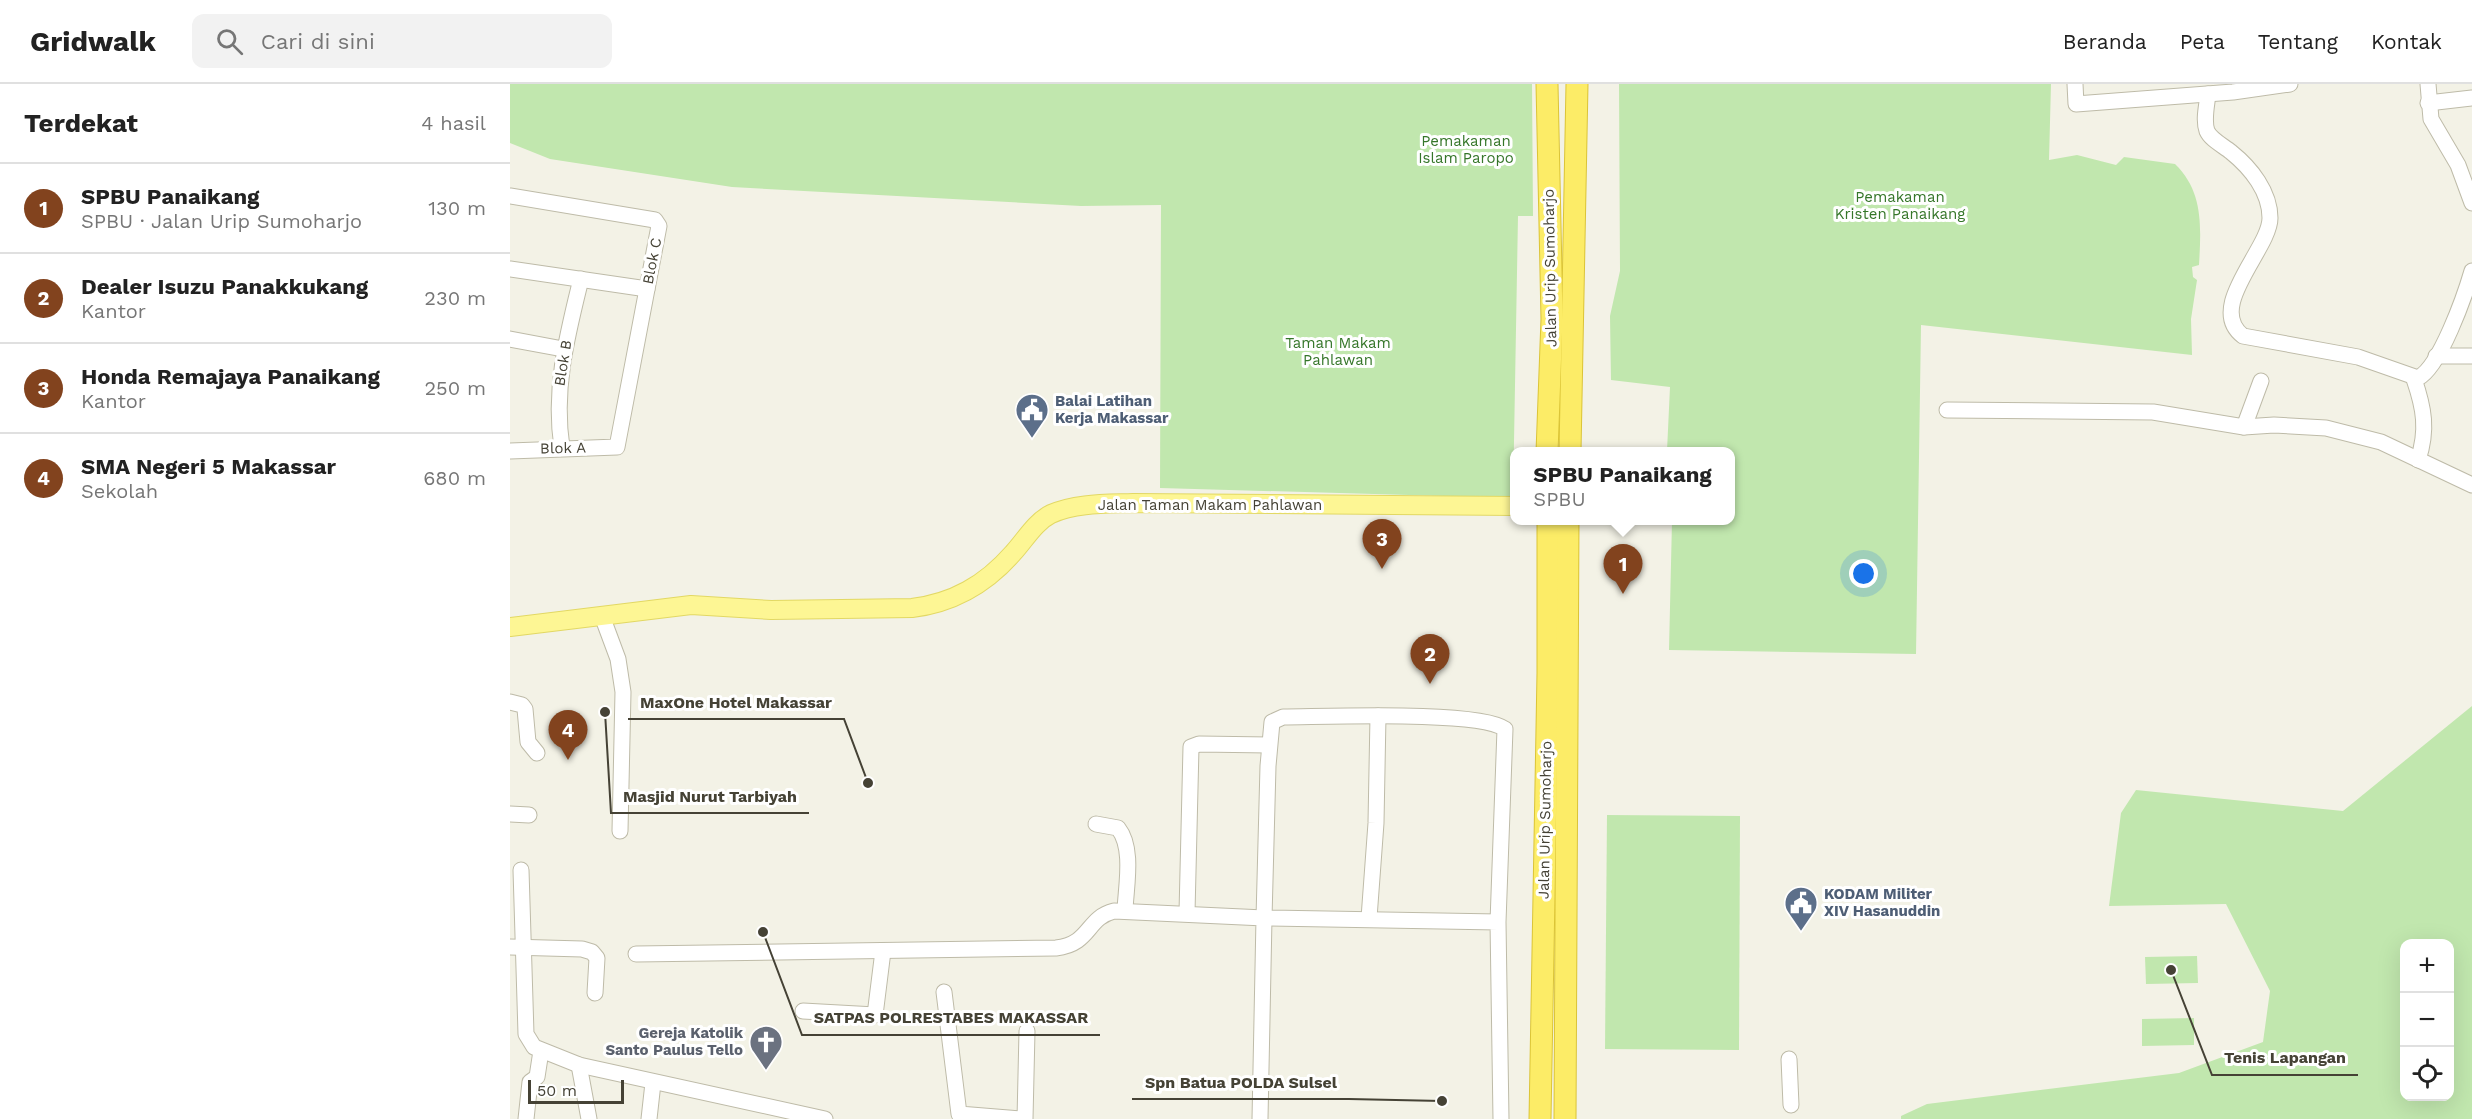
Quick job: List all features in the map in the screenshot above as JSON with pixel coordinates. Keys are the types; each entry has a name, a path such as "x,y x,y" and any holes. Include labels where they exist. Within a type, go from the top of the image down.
{"highway":[{"name":"Jalan Urip Sumoharjo","path":"1547,84 1552,319 1547,447"},
{"name":"Jalan Urip Sumoharjo","path":"1570,447 1577,84"},
{"name":"Jalan Urip Sumoharjo","path":"1548,525 1558,673"},
{"name":"Jalan Urip Sumoharjo","path":"1565,1119 1566,933 1558,673 1568,525"},
{"name":"Jalan Urip Sumoharjo","path":"1540,1119 1542,933 1558,695"},
{"path":"1542,933 1566,933"}],"main road":[{"name":"Jalan Taman Makam Pahlawan","path":"510,627 657,607 691,605 771,610 912,608 933,605 967,593 997,570 1043,519 1076,507 1133,503 1510,506"}],"street":[{"path":"2075,84 2076,104 2208,94 2232,88 2290,84"},
{"path":"2428,84 2428,103 2434,127 2458,165 2472,203"},
{"path":"2208,94 2206,126 2209,134 2255,177 2269,208 2270,224 2238,285 2233,311 2235,328 2248,338 2358,357 2414,379 2423,376 2436,356 2459,311 2472,271"},
{"path":"2428,103 2472,98"},
{"name":"Blok C","path":"510,196 655,220 659,226 617,447"},
{"path":"510,269 647,288"},
{"name":"Blok B","path":"562,448 557,412 563,349 581,279"},
{"path":"510,339 563,349"},
{"path":"2436,356 2472,356"},
{"path":"2414,379 2425,421 2424,443 2418,460"},
{"path":"2244,427 2261,381"},
{"path":"1947,410 2153,412 2244,427 2274,425 2343,431 2381,442 2472,485"},
{"name":"Blok A","path":"510,451 617,447"},
{"path":"602,616 618,659 623,692 620,831"},
{"path":"510,702 522,705 525,709 528,742 537,753"},
{"path":"1369,918 1376,823 1378,716"},
{"path":"1260,1119 1269,745 1272,722 1278,718 1378,716 1425,717 1483,723 1505,729 1498,922 1501,1119"},
{"path":"1187,913 1191,747 1199,744 1269,745"},
{"path":"510,814 529,815"},
{"path":"1096,824 1119,828 1124,834 1127,847 1125,910"},
{"path":"520,870 516,947 526,1037 530,1044 541,1051 579,1065 800,1117 825,1119"},
{"path":"636,954 1067,946 1082,939 1101,915 1125,910 1264,918 1498,922"},
{"path":"516,947 574,949 592,952 597,958 595,993"},
{"path":"803,1011 875,1015 884,951"},
{"path":"944,992 958,1116 1022,1119 1027,1030"},
{"path":"526,1119 530,1082 537,1077 541,1051"},
{"path":"1789,1059 1791,1105"},
{"path":"579,1065 589,1119"},
{"path":"650,1119 653,1083"}],"green space":[{"path":"510,84 1532,84 1533,216 1518,216 1514,447 1510,447 1510,498 1160,488 1161,205 1081,206 732,187 550,159 510,143"},
{"name":"Pemakaman Kristen Panaikang","path":"1619,84 2051,84 2049,160 2077,155 2116,165 2124,157 2175,164 2191,186 2199,211 2199,265 2192,267 2193,277 2197,280 2191,319 2192,355 1921,325 1916,654 1669,650 1672,525 1735,525 1735,447 1667,447 1670,387 1611,380 1610,316 1620,271"},
{"path":"2472,706 2472,1119 1901,1119 1901,1116 1927,1104 2179,1073 2263,1042 2270,991 2226,904 2109,906 2121,813 2136,790 2343,811"},
{"path":"1607,815 1740,816 1739,1050 1605,1049"},
{"path":"2197,956 2198,983 2146,984 2145,957"},
{"path":"2194,1018 2194,1045 2142,1046 2142,1019"}],"place":[{"name":"Balai Latihan Kerja Makassar","path":"1032,439"},
{"name":"Honda Remajaya Panaikang","path":"1382,569"},
{"name":"SPBU Panaikang","path":"1623,594"},
{"name":"Dealer Isuzu Panakkukang","path":"1430,684"},
{"name":"Masjid Nurut Tarbiyah","path":"605,712"},
{"name":"SMA Negeri 5 Makassar","path":"568,760"},
{"name":"MaxOne Hotel Makassar","path":"868,783"},
{"name":"SATPAS POLRESTABES MAKASSAR","path":"763,932"},
{"name":"KODAM Militer XIV Hasanuddin","path":"1801,932"},
{"name":"Tenis Lapangan","path":"2171,970"},
{"name":"Gereja Katolik Santo Paulus Tello","path":"766,1071"},
{"name":"Spn Batua POLDA Sulsel","path":"1442,1101"}],"park label":[{"name":"Pemakaman Islam Paropo","path":"1466,150"},
{"name":"Taman Makam Pahlawan","path":"1338,352"}]}
